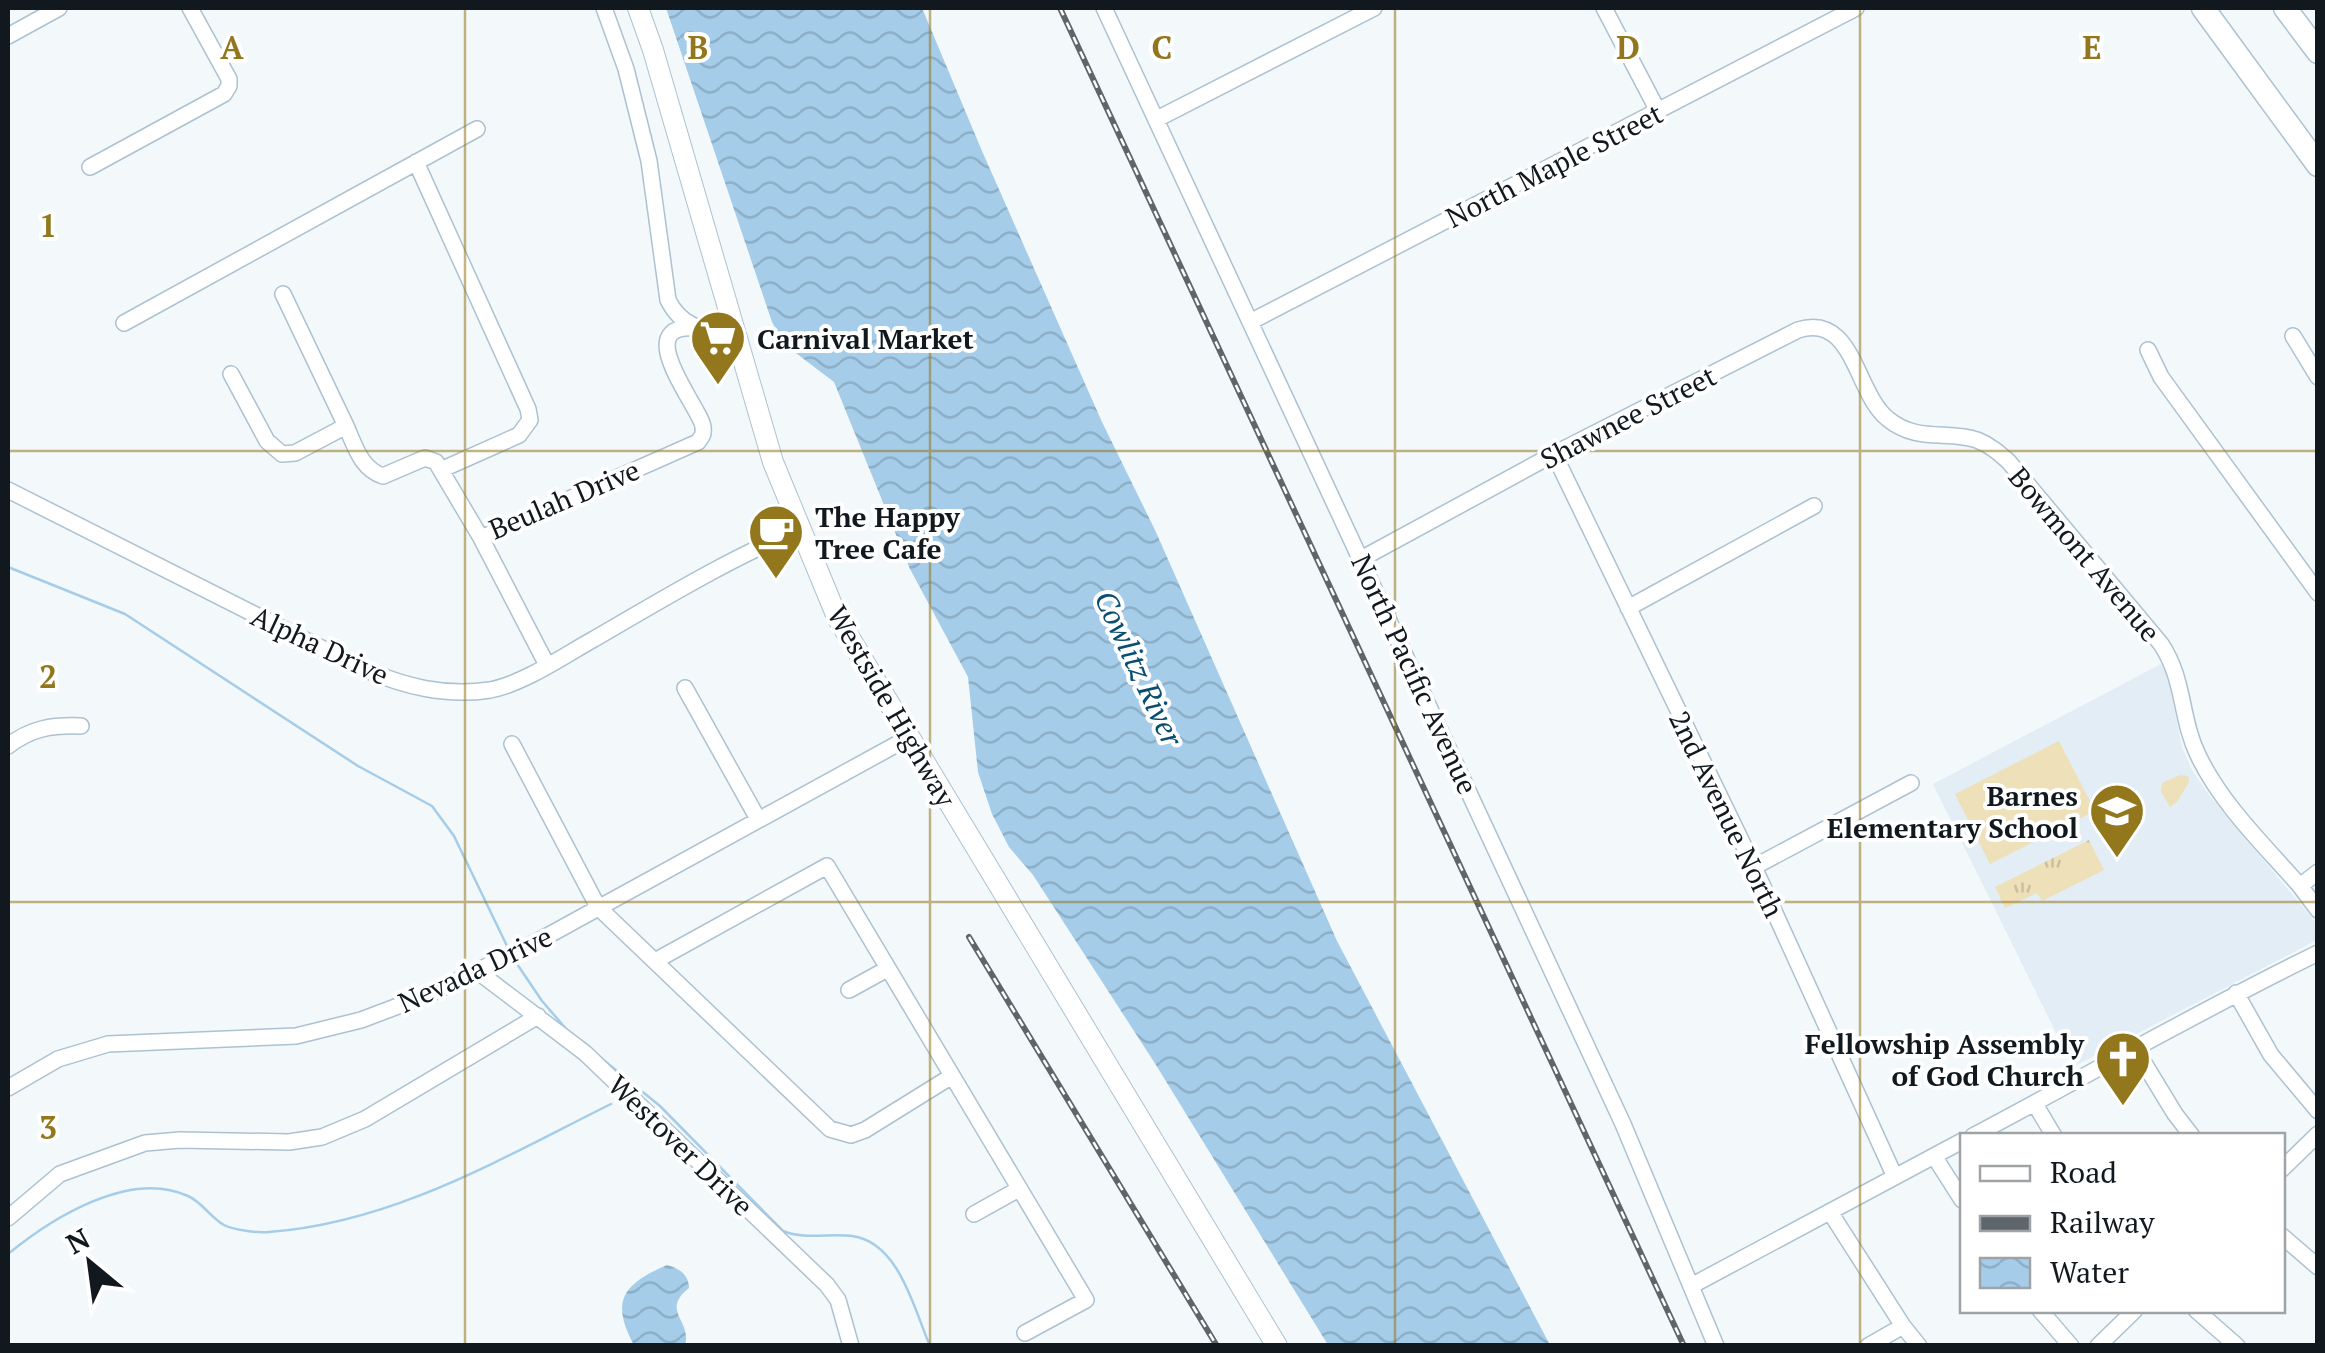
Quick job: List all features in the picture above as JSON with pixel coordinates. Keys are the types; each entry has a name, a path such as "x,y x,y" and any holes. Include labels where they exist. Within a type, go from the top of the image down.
{"highway":[{"path":"2202,8 2318,166"},
{"path":"2286,8 2318,52"}],"main road":[{"name":"Westside Highway","path":"638,8 773,462 837,617 1278,1346"}],"street":[{"path":"8,36 59,8"},
{"path":"90,168 224,94 229,86 190,8"},
{"path":"604,8 626,68 650,160 666,294 677,315 694,328 736,334"},
{"name":"North Pacific Avenue","path":"1104,8 1624,1124 1716,1346"},
{"path":"1157,119 1374,8"},
{"path":"1604,8 1658,112"},
{"name":"North Maple Street","path":"1252,322 1856,8"},
{"path":"124,323 476,129"},
{"path":"283,294 360,458 373,472 383,476 426,458 443,469 518,435 530,420 528,408 416,162"},
{"name":"Shawnee Street","path":"1362,559 1554,454 1812,326 1836,336 1870,396"},
{"name":"Beulah Drive","path":"443,469 481,538 698,442 703,425 680,386 669,357 674,332 694,328"},
{"path":"2293,336 2318,377"},
{"path":"2148,350 2161,377 2318,594"},
{"path":"231,374 274,450 282,454 295,453 346,426"},
{"name":"Bowmont Avenue","path":"1870,396 1885,418 1900,427 1920,434 1973,438 2010,462 2161,644 2174,664 2199,758 2216,786 2316,908"},
{"name":"2nd Avenue North","path":"1554,454 1754,867 1895,1177"},
{"path":"8,511 13,493"},
{"name":"Alpha Drive","path":"13,493 362,669 448,694 496,689 798,530"},
{"path":"1628,608 1814,506"},
{"path":"481,538 547,665"},
{"path":"685,688 758,819"},
{"path":"8,746 30,730 81,726"},
{"name":"Nevada Drive","path":"8,1088 58,1059 108,1044 296,1036 345,1024 430,994 908,738"},
{"path":"512,744 598,907 830,1129 851,1135 865,1130 952,1076"},
{"path":"1754,867 1911,782"},
{"path":"655,961 827,866 1086,1300 1024,1332"},
{"path":"2300,886 2318,872"},
{"path":"1979,1133 2236,993 2318,953"},
{"path":"850,990 887,970"},
{"name":"Westover Drive","path":"477,972 585,1053 828,1285 838,1300 851,1346"},
{"path":"2236,993 2271,1055 2318,1111"},
{"path":"8,1218 60,1174 144,1143 290,1142 322,1137 365,1119 538,1016"},
{"path":"2136,1050 2190,1133"},
{"path":"2035,1104 2052,1133"},
{"path":"2285,1166 2318,1134"},
{"path":"1691,1286 1960,1142"},
{"path":"1934,1156 1960,1197"},
{"path":"974,1214 1018,1190"},
{"path":"1830,1212 1920,1346"},
{"path":"2285,1239 2318,1267"},
{"path":"2043,1313 2071,1346"},
{"path":"2098,1346 2131,1313"},
{"path":"2199,1313 2236,1346"},
{"path":"1868,1346 1903,1326"}],"shaded area":[{"name":"Barnes Elementary School","path":"2161,664 2167,672 2182,747 2192,770 2317,924 2317,940 2073,1067 1933,784"}],"green space":[{"path":"2059,741 2095,811 1990,864 1955,794"},
{"path":"2180,775 2188,776 2189,782 2170,807 2161,792 2162,783"},
{"path":"2089,840 2104,870 2042,901 2037,893 2005,908 1995,887"}],"water":[{"name":"Cowlitz River","path":"666,8 922,8 1102,422 1155,530 1337,941 1550,1345 1328,1345 1156,1065 1033,875 1009,847 992,814 978,772 968,677 910,569 834,382 784,344 772,322"},
{"path":"667,1265 676,1268 689,1283 677,1303 685,1345 634,1345 623,1317 625,1296 640,1279"}],"waterway":[{"path":"8,567 125,614 358,766 432,806 454,836 507,946"},
{"path":"513,958 568,1031"},
{"path":"601,1058 660,1106 783,1231 852,1236 882,1251 903,1279 930,1346"},
{"path":"8,1254 47,1226 93,1201 142,1189 165,1189 188,1196 224,1225 246,1231 315,1226 359,1216 446,1185 611,1104"}],"railway":[{"path":"1060,8 1684,1346"},
{"path":"969,937 1217,1346"}],"place":[{"name":"Carnival Market","path":"718,387"},
{"name":"The Happy Tree Cafe","path":"776,581"},
{"name":"Barnes Elementary School","path":"2117,860"},
{"name":"Fellowship Assembly of God Church","path":"2123,1108"}]}
